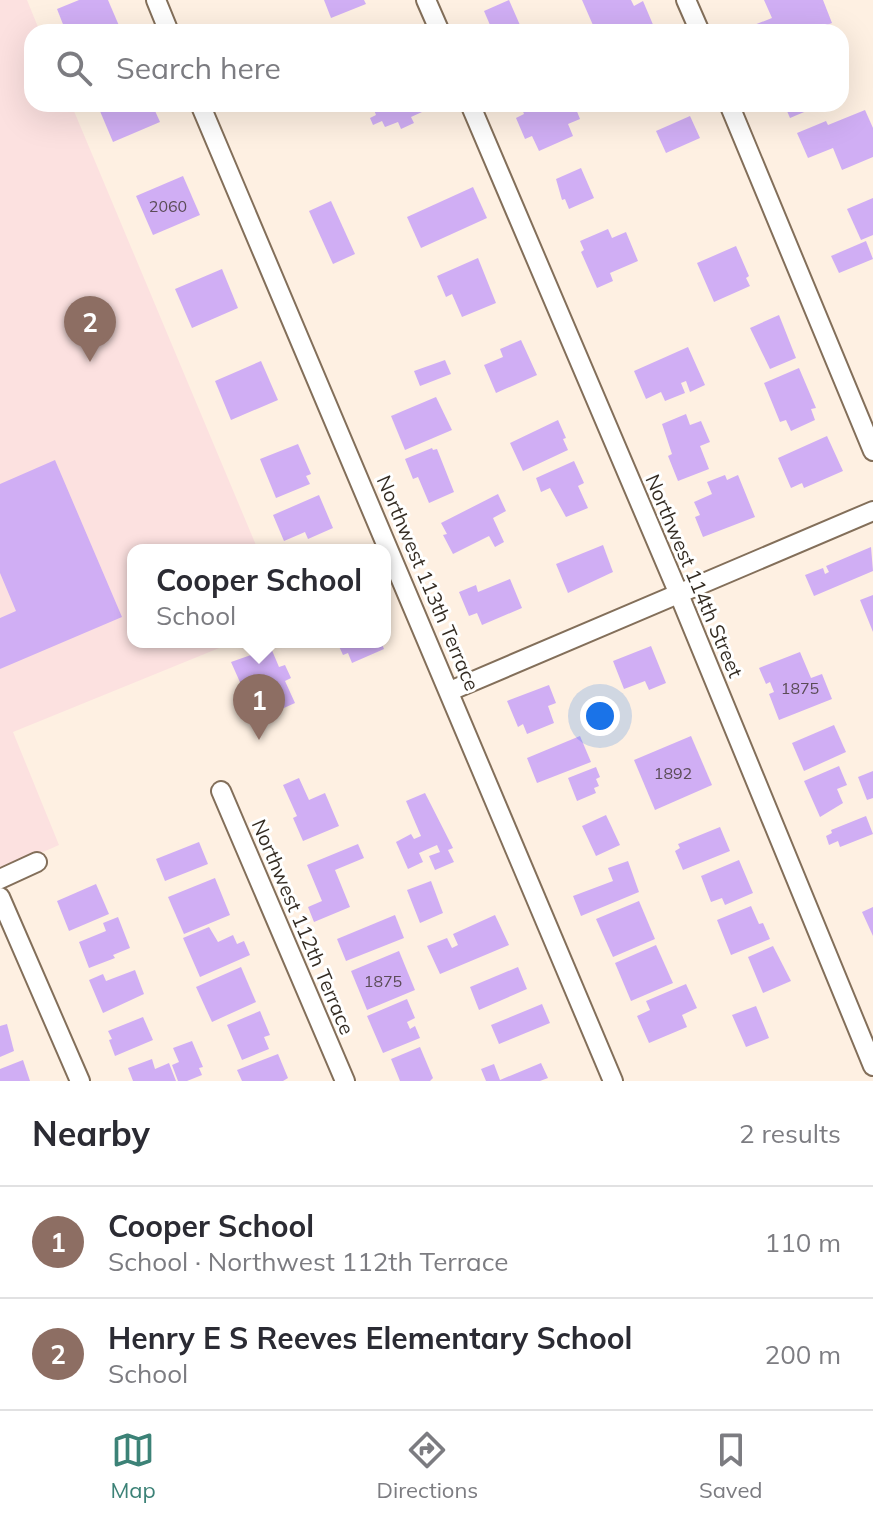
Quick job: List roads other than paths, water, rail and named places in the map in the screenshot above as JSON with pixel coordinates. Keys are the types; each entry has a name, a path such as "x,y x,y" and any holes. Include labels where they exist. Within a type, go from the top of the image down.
{"street":[{"path":"156,0 166,24"},
{"path":"426,0 436,24"},
{"path":"686,0 696,24"},
{"name":"Northwest 113th Terrace","path":"203,112 387,544"},
{"name":"Northwest 114th Street","path":"473,112 678,592 873,1066"},
{"path":"732,112 873,451"},
{"path":"450,691 873,511"},
{"name":"Northwest 113th Terrace","path":"391,552 613,1081"},
{"name":"Northwest 112th Terrace","path":"221,791 345,1081"},
{"path":"0,879 37,862"},
{"path":"0,897 80,1081"}],"place":[{"name":"Henry E S Reeves Elementary School","path":"90,362"},
{"name":"Cooper School","path":"259,740"}]}
